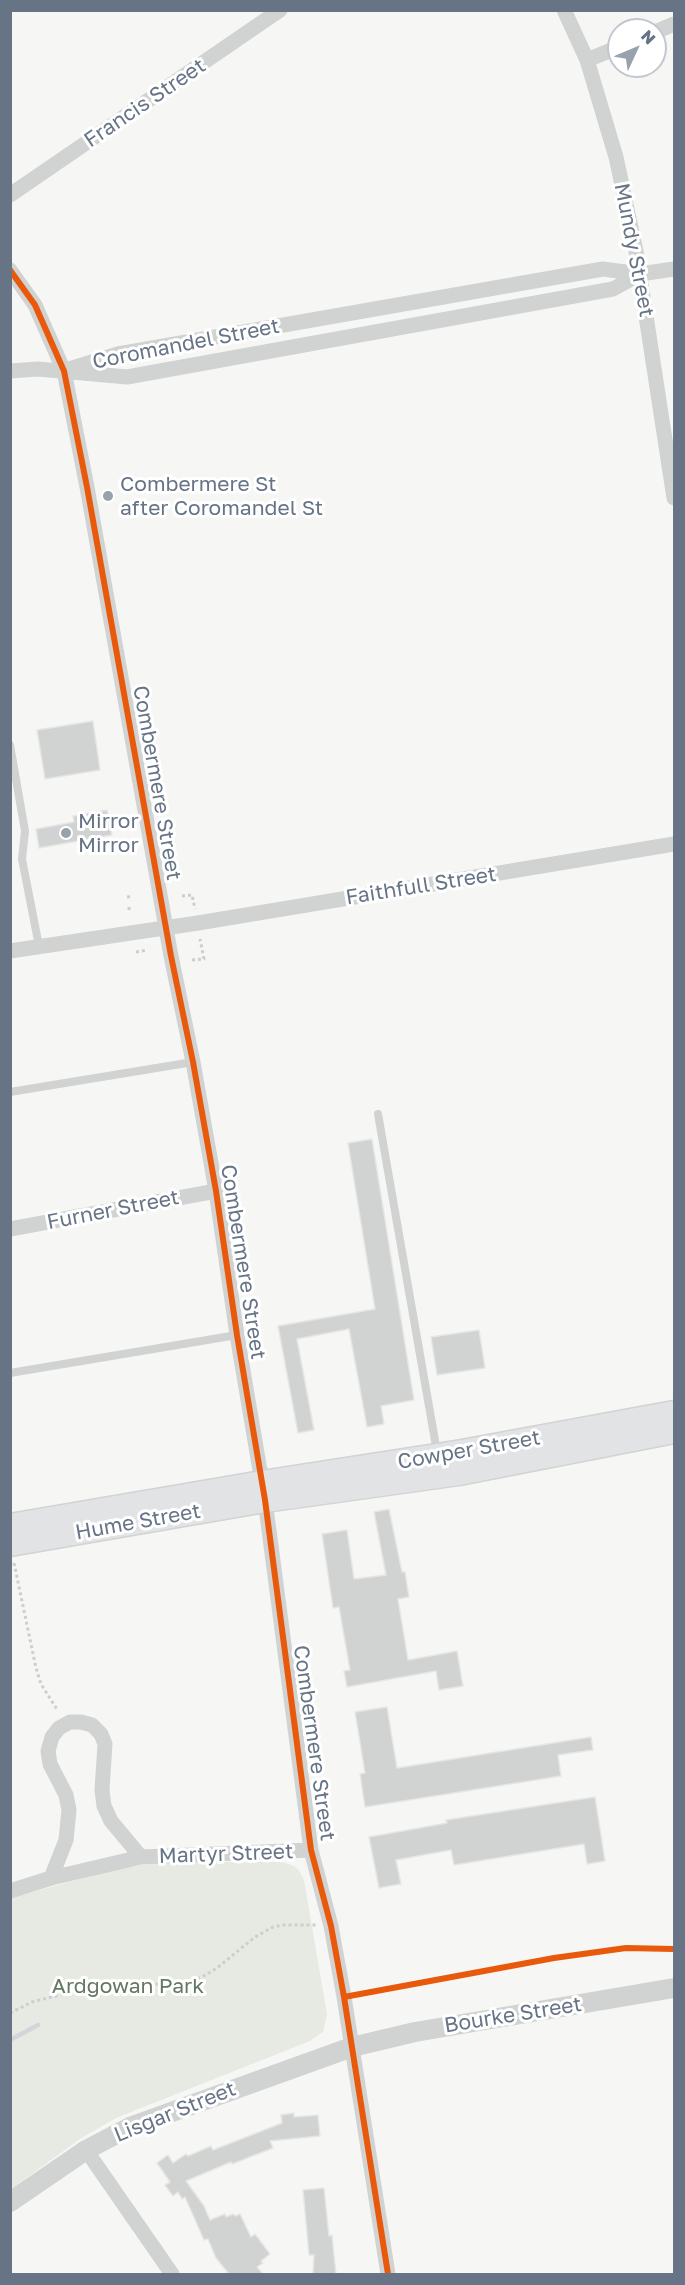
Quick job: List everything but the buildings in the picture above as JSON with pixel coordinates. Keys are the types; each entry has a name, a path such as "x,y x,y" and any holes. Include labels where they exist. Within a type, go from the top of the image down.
{"main road":[{"name":"Cowper Street","path":"264,1492 437,1456 675,1413"},
{"name":"Cowper Street","path":"264,1492 459,1473 675,1431"},
{"name":"Hume Street","path":"10,1526 264,1492"},
{"name":"Hume Street","path":"11,1544 264,1492"}],"street":[{"name":"Francis Street","path":"10,195 280,10"},
{"name":"Mundy Street","path":"564,10 587,60 616,157 640,274 675,498"},
{"path":"587,60 607,52"},
{"name":"Coromandel Street","path":"64,371 118,354 603,269 640,274 675,269"},
{"name":"Combermere Street","path":"10,270 35,305 64,371 87,487 216,1191 237,1335 264,1492 311,1850 331,1926 388,2274"},
{"name":"Coromandel Street","path":"64,371 127,377 613,288 640,274"},
{"path":"489,289 493,310"},
{"path":"366,310 372,333"},
{"path":"240,332 245,356"},
{"path":"10,371 64,371"},
{"name":"Faithfull Street","path":"10,951 675,844"},
{"name":"Furner Street","path":"10,1229 216,1191"},
{"name":"Martyr Street","path":"66,1724 81,1722 92,1725 100,1734 105,1744 102,1790 104,1806 111,1821 141,1857"},
{"path":"51,1878 66,1840 69,1810 66,1795 50,1764 48,1751 52,1737 59,1728 66,1724"},
{"name":"Martyr Street","path":"10,1891 51,1878 141,1857 311,1850"},
{"name":"Bourke Street","path":"352,2047 415,2032 675,1988"},
{"name":"Lisgar Street","path":"10,2202 86,2150 130,2127 352,2047"},
{"path":"86,2150 172,2274"}],"lane":[{"path":"10,745 25,831 22,859 39,946"},
{"path":"10,1092 193,1062"},
{"path":"378,1114 437,1456"},
{"path":"10,1373 237,1335"}],"path":[{"path":"182,896 192,895 195,909"},
{"path":"127,897 132,896"},
{"path":"192,960 204,959 200,939"},
{"path":"136,952 147,950"},
{"path":"11,1544 36,1668 41,1684 66,1724"},
{"path":"10,2013 32,2002 80,1990 185,1982 202,1977 217,1968 255,1937 273,1927 295,1924 331,1926"}],"green space":[{"name":"Ardgowan Park","path":"180,1862 282,1862 299,1870 304,1880 327,2014 323,2032 310,2041 116,2118 80,2139 11,2189 11,1898 112,1870"}],"waterway":[{"path":"10,2040 38,2025"}],"cycle path":[{"path":"10,270 35,305 64,371 87,487 171,956 216,1191 237,1335 265,1500 311,1850 331,1926 344,1997 388,2274"},
{"path":"344,1997 554,1958 626,1948 674,1949"}],"place":[{"name":"Combermere St after Coromandel St","path":"108,496"},
{"name":"Mirror Mirror","path":"66,833"}]}
